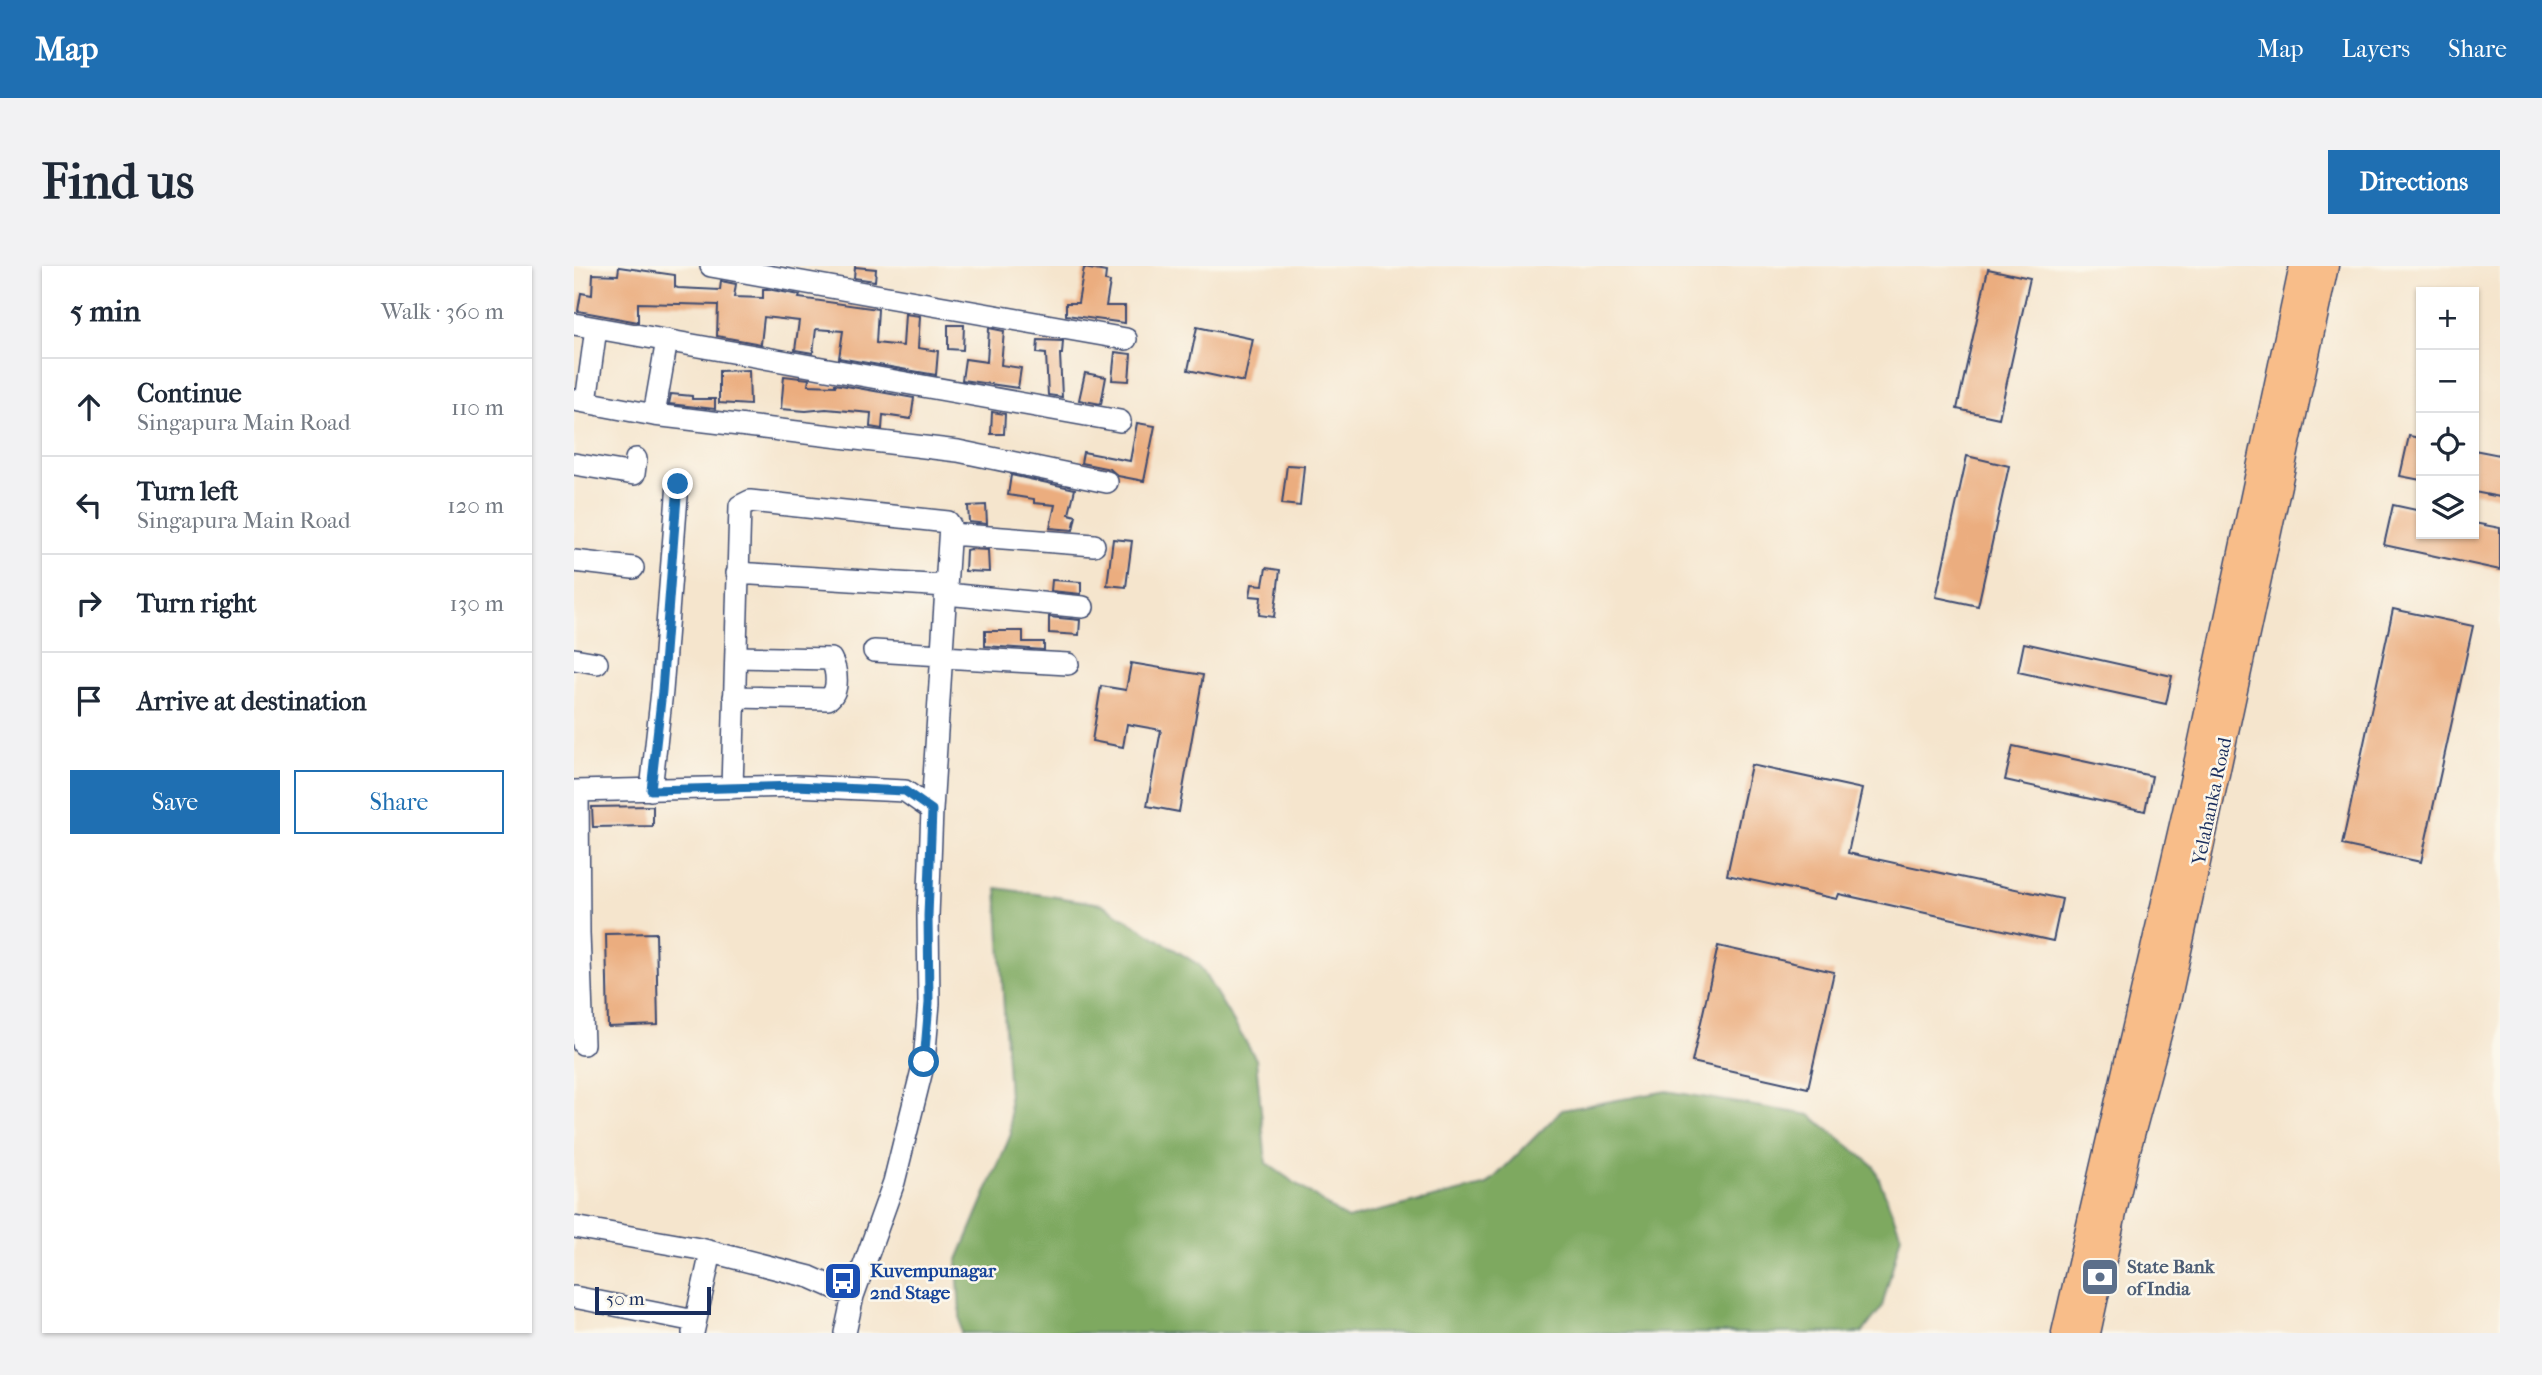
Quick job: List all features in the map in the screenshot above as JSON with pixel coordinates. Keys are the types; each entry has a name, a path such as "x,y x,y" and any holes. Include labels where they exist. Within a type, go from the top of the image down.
{"main road":[{"name":"Yelahanka Road","path":"2065,1333 2198,760 2303,266"},
{"name":"Yelahanka Road","path":"2087,1333 2126,1153 2168,997 2325,266"}],"street":[{"path":"711,266 1126,339"},
{"path":"574,324 1120,421"},
{"path":"596,328 580,401 654,415 958,451 1107,482"},
{"path":"654,415 667,340"},
{"path":"574,464 634,474 636,459"},
{"path":"651,790 664,671 678,484"},
{"path":"732,788 740,506 744,502 946,521 950,525 950,534 932,810 928,916 929,1003 924,1062 894,1182 853,1296 845,1333"},
{"path":"950,534 1094,545"},
{"path":"574,561 633,568"},
{"path":"737,573 946,590 1083,607"},
{"path":"874,651 1068,664"},
{"path":"734,697 828,699 835,691 836,670 831,659 736,657"},
{"path":"574,659 597,663"},
{"path":"583,1044 577,933 576,791 796,786 905,791 932,810"},
{"path":"574,1227 711,1252 810,1278 853,1296"},
{"path":"574,1297 694,1327 711,1252"}],"green space":[{"path":"997,888 1102,904 1199,965 1256,1059 1266,1163 1347,1219 1487,1185 1562,1110 1667,1091 1810,1115 1874,1166 1901,1235 1882,1307 1862,1333 961,1333 957,1262 1011,1134"}],"building":[{"path":"619,267 675,275 675,287 678,288 720,290 721,281 736,284 734,297 763,298 763,289 767,289 800,295 799,298 878,309 876,343 903,346 905,314 920,316 918,348 938,351 936,375 839,358 843,331 816,329 813,353 795,350 799,321 764,317 761,344 717,336 718,305 638,303 638,322 578,311 581,293 592,295 593,274 618,275"},
{"path":"855,267 876,269 875,281 854,278"},
{"path":"1084,268 1106,272 1105,281 1110,282 1106,306 1125,306 1125,323 1066,315 1066,303 1078,303"},
{"path":"1988,269 2030,278 1999,418 1957,409"},
{"path":"948,325 964,325 963,350 948,349"},
{"path":"1197,327 1253,339 1244,382 1188,370"},
{"path":"989,328 1004,331 1001,365 1021,368 1018,388 962,380 965,359 987,362"},
{"path":"1038,340 1063,341 1060,354 1062,397 1048,395 1046,354 1037,353"},
{"path":"1115,352 1131,354 1129,381 1112,380"},
{"path":"749,370 750,405 719,403 719,371"},
{"path":"1085,373 1106,377 1101,404 1079,400"},
{"path":"784,376 809,379 808,385 835,384 914,398 911,419 883,415 882,429 870,427 871,413 781,409"},
{"path":"671,394 692,396 692,399 715,399 715,409 669,404"},
{"path":"992,412 1005,414 1004,434 991,434"},
{"path":"1137,423 1155,426 1144,481 1118,476 1110,469 1081,463 1083,452 1130,461"},
{"path":"2409,436 2416,437 2416,479 2400,476"},
{"path":"2479,451 2500,455 2500,497 2479,493"},
{"path":"1967,456 2009,466 1978,606 1936,597"},
{"path":"1287,465 1304,466 1300,506 1282,504"},
{"path":"1011,475 1075,489 1069,514 1076,516 1073,530 1050,528 1055,505 1034,503 1034,499 1008,495"},
{"path":"986,505 987,524 969,522 968,506"},
{"path":"2393,505 2416,510 2416,539 2479,539 2479,524 2500,528 2500,570 2384,545"},
{"path":"1113,539 1132,541 1126,587 1107,585"},
{"path":"966,550 988,550 989,572 965,571"},
{"path":"1266,568 1280,570 1274,617 1259,615 1261,597 1250,596 1252,584 1263,585"},
{"path":"1052,580 1081,582 1081,594 1051,591"},
{"path":"2393,609 2473,626 2421,862 2342,845"},
{"path":"1049,617 1080,620 1079,635 1049,633"},
{"path":"985,631 1023,631 1023,642 1044,642 1044,650 985,646"},
{"path":"2024,643 2172,676 2166,704 2018,672"},
{"path":"1131,663 1203,675 1179,812 1147,806 1161,730 1127,724 1123,747 1092,741 1101,686 1126,690"},
{"path":"2013,746 2152,776 2145,811 2005,780"},
{"path":"1751,765 1862,789 1848,853 2062,899 2053,941 1839,894 1837,899 1727,875"},
{"path":"653,806 653,826 593,827 592,807"},
{"path":"656,933 658,1025 608,1027 606,934"},
{"path":"1718,946 1834,972 1808,1088 1692,1062"}],"place":[{"name":"State Bank of India","path":"2100,1277"},
{"name":"Kuvempunagar 2nd Stage","path":"843,1281"}],"route":[{"path":"678,484 662,691 651,790 796,786 905,791 932,810 928,916 929,1003 924,1062"}]}
